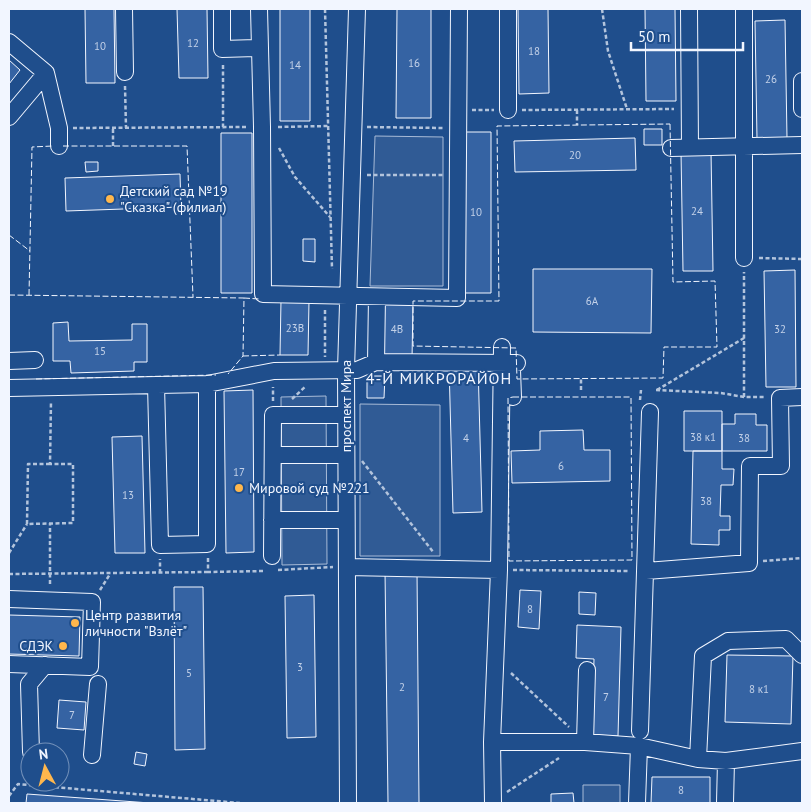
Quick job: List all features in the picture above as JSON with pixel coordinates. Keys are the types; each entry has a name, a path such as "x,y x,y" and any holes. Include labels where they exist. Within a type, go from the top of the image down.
{"street":[{"path":"124,9 125,72"},
{"path":"222,9 222,48 260,48"},
{"path":"259,9 263,294 457,298 459,9"},
{"name":"проспект Мира","path":"348,803 346,520 352,455 346,415 346,370 335,296 357,9"},
{"path":"508,9 508,110"},
{"path":"689,9 690,147"},
{"path":"744,9 744,258"},
{"path":"9,42 46,73 59,128 59,146"},
{"path":"9,117 46,73"},
{"path":"802,81 802,109"},
{"path":"671,148 802,145"},
{"path":"376,362 377,297"},
{"path":"9,388 207,384 274,370 357,370 376,362 508,359"},
{"path":"508,359 513,398"},
{"path":"493,802 492,742 508,359"},
{"path":"9,361 35,360"},
{"path":"156,385 160,545 208,544 207,384"},
{"path":"646,571 749,563 750,466 781,466 780,398 802,397"},
{"path":"637,803 650,412"},
{"path":"273,566 273,415 346,415"},
{"path":"273,455 352,455"},
{"path":"272,520 346,520"},
{"path":"347,567 499,570"},
{"path":"9,599 92,602 90,667 9,664"},
{"path":"698,759 703,656 728,641 786,640 802,655"},
{"path":"31,742 29,684 45,665"},
{"path":"585,742 587,670"},
{"path":"92,755 98,684"},
{"path":"492,742 585,742 639,738 698,759 726,761 802,751"},
{"path":"725,803 726,761"}],"path":[{"path":"273,415 325,370 335,296 325,9"},
{"path":"602,9 608,51 627,109"},
{"path":"222,48 223,127"},
{"path":"125,72 126,128"},
{"path":"458,110 675,109"},
{"path":"577,110 577,125"},
{"path":"59,128 329,126"},
{"path":"113,128 113,146"},
{"path":"366,128 458,128"},
{"path":"278,147 295,177 331,218"},
{"path":"363,175 458,175"},
{"path":"744,397 744,258 802,259"},
{"path":"744,338 656,390 721,392 744,397 780,398"},
{"path":"273,415 274,370"},
{"path":"581,379 581,390"},
{"path":"50,464 51,387"},
{"path":"352,455 446,568"},
{"path":"9,553 27,524 28,464 73,464 74,523 27,524"},
{"path":"50,523 50,574"},
{"path":"208,544 208,572"},
{"path":"749,563 802,558"},
{"path":"9,574 208,572 273,566 347,567"},
{"path":"499,570 646,571"},
{"path":"92,602 110,574"},
{"path":"509,671 585,742"},
{"path":"493,802 565,755"},
{"path":"9,796 18,784 240,803"}],"shaded area":[{"path":"375,136 443,137 443,286 370,286"},
{"path":"326,396 327,564 282,565 281,397"},
{"path":"360,404 440,405 440,556 360,556"},
{"path":"583,785 620,785 620,803 583,803"}],"building":[{"path":"85,9 114,9 115,83 86,83"},
{"path":"177,9 207,9 208,78 179,78"},
{"path":"280,9 310,9 310,121 280,121"},
{"path":"397,9 431,9 431,118 396,118"},
{"path":"518,9 548,9 549,93 519,94"},
{"path":"645,9 675,9 676,101 646,101"},
{"path":"785,20 787,138 757,139 755,21"},
{"path":"9,60 20,70 9,84"},
{"path":"644,129 662,129 662,145 644,145"},
{"path":"461,132 491,132 491,293 461,293"},
{"path":"221,133 252,133 252,293 221,293"},
{"path":"635,138 636,170 515,172 514,141"},
{"path":"711,151 713,271 683,271 681,152"},
{"path":"85,162 98,162 98,171 86,172"},
{"path":"180,174 181,207 66,211 65,178"},
{"path":"303,239 315,239 315,262 303,261"},
{"path":"533,269 652,269 651,333 533,332"},
{"path":"795,270 796,387 766,387 764,271"},
{"path":"281,300 309,301 308,355 280,355"},
{"path":"381,300 413,301 412,360 380,359"},
{"path":"68,322 69,341 132,340 132,324 147,324 147,362 134,362 134,371 71,373 70,361 53,361 53,323"},
{"path":"478,364 482,512 453,513 449,365"},
{"path":"367,376 385,376 384,398 367,398"},
{"path":"253,390 254,552 226,553 224,391"},
{"path":"684,411 722,411 722,451 684,451"},
{"path":"735,414 756,414 756,425 767,425 767,451 722,451 722,424 735,424"},
{"path":"583,430 584,450 610,450 610,481 512,483 511,451 540,450 540,431"},
{"path":"142,436 145,553 115,553 112,437"},
{"path":"693,451 722,451 722,469 734,469 733,485 721,485 720,516 730,516 730,530 719,530 719,545 691,544"},
{"path":"385,571 417,571 419,803 388,803"},
{"path":"174,587 203,587 205,749 175,750"},
{"path":"520,590 541,591 539,629 518,627"},
{"path":"579,592 596,593 595,615 579,614"},
{"path":"314,595 316,737 287,738 285,596"},
{"path":"9,615 80,617 79,656 9,654"},
{"path":"577,625 621,627 618,736 592,735 594,659 576,658"},
{"path":"727,655 793,656 791,724 725,722"},
{"path":"59,700 86,702 84,730 57,728"},
{"path":"136,752 147,754 145,766 134,764"},
{"path":"652,777 710,777 710,803 651,803"},
{"path":"573,793 574,803 551,803 551,794"},
{"path":"27,794 150,803 26,803"}],"fence":[{"path":"670,124 673,282 715,281 717,347 664,347 663,378 517,379 516,348 413,346 413,301 499,301 497,126 670,124"},
{"path":"29,295 32,147 53,146"},
{"path":"63,146 187,146 193,297"},
{"path":"9,235 30,251"},
{"path":"9,295 244,298 243,356 228,374"},
{"path":"244,298 259,299"},
{"path":"243,356 280,355"},
{"path":"36,379 216,375"},
{"path":"513,397 631,397 632,560 509,561 508,398 513,397"}],"place":[{"name":"Детский сад №19 \"Сказка\" (филиал)","path":"110,199"},
{"name":"Мировой суд №221","path":"239,488"},
{"name":"Центр развития личности \"Взлёт\"","path":"75,623"},
{"name":"СДЭК","path":"63,646"}],"district":[{"name":"4-Й МИКРОРАЙОН","path":"439,378"}]}
